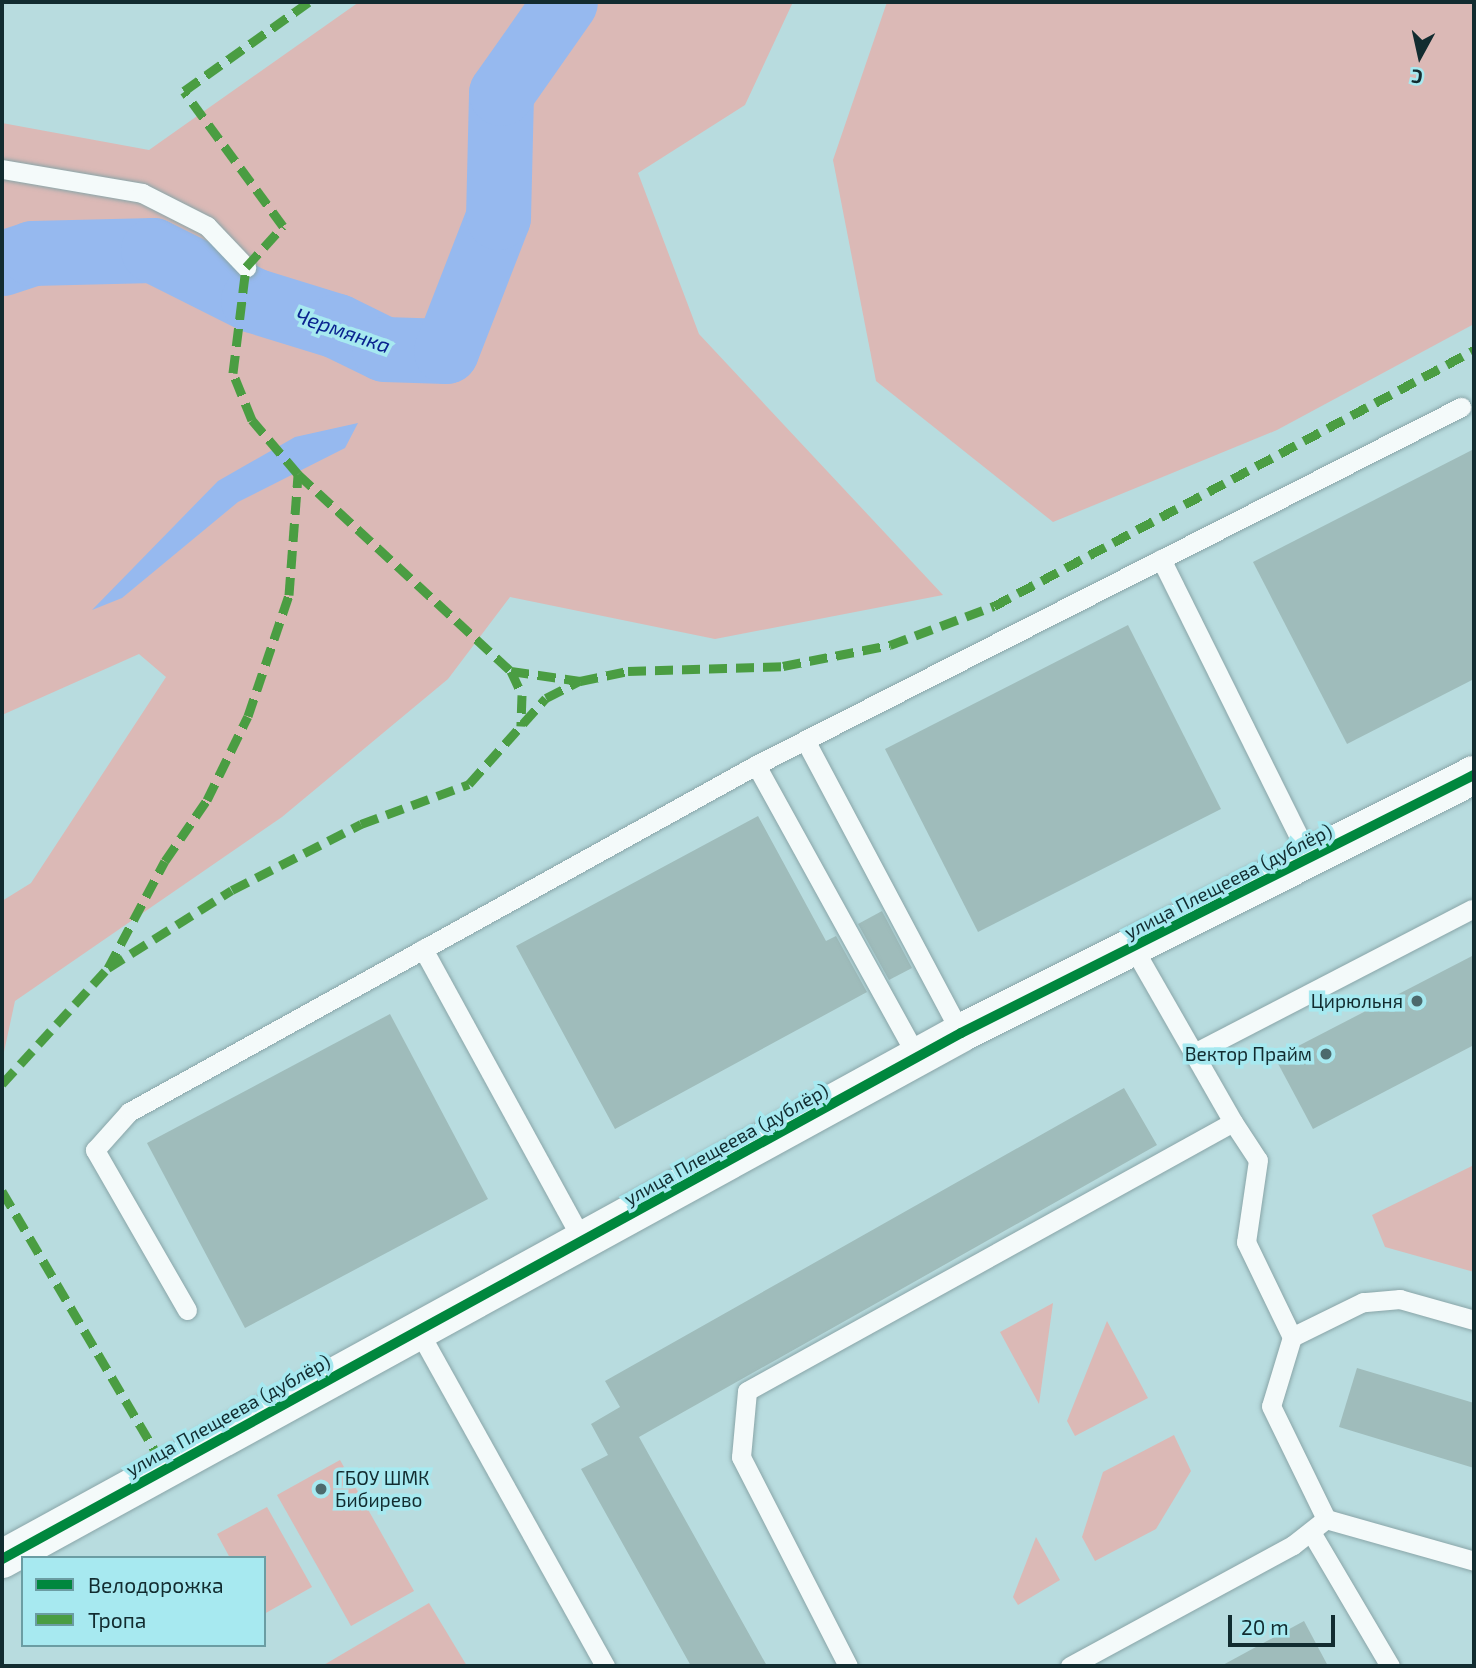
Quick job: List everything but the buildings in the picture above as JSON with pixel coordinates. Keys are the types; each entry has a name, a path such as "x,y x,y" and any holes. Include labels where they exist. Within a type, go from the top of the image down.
{"street":[{"name":"улица Плещеева (дублёр)","path":"2,1559 418,1330 584,1243 961,1033 1134,949 1474,775"}],"lane":[{"path":"2,169 142,193 208,226 246,267"},
{"path":"187,1310 95,1150 129,1112 756,765 1461,407"},
{"path":"1161,559 1310,859"},
{"path":"805,740 961,1033"},
{"path":"756,765 917,1057"},
{"path":"1194,1053 1472,909"},
{"path":"424,948 584,1243"},
{"path":"1134,949 1258,1160 1246,1242 1293,1337 1271,1406 1318,1525 1390,1666"},
{"path":"848,1666 741,1457 747,1391 1234,1122"},
{"path":"1293,1337 1363,1302 1400,1299 1474,1320"},
{"path":"418,1330 605,1666"},
{"path":"1070,1666 1318,1525 1474,1561"}],"shaded area":[{"path":"359,2 793,2 745,105 638,173 699,334 943,595 715,639 510,597 448,679 282,817 15,1001 2,1061 2,901 31,883 166,677 139,654 2,715 2,123 149,150"},
{"path":"887,2 1474,2 1474,324 1277,430 1053,522 876,381 833,160"},
{"path":"1474,1165 1474,1272 1385,1247 1372,1215"},
{"path":"1053,1303 1039,1404 1000,1332"},
{"path":"1107,1321 1148,1398 1075,1436 1067,1421"},
{"path":"1174,1435 1191,1471 1156,1529 1095,1561 1082,1537 1103,1472"},
{"path":"340,1460 414,1591 351,1626 277,1495"},
{"path":"267,1507 312,1587 266,1613 266,1556 229,1556 217,1534"},
{"path":"1036,1537 1060,1580 1018,1605 1013,1597"},
{"path":"429,1603 467,1666 322,1666"}],"water":[{"path":"358,423 345,448 238,502 122,598 92,610 218,481 295,437"}],"waterway":[{"name":"Чермянка","path":"2,263 32,253 153,250 253,300 337,326 384,349 446,351 498,217 501,93 565,2"}],"marked path":[{"path":"2,1084 108,968 165,861 207,800 248,716 289,595 298,474 252,420 233,373 246,267 283,226 184,91 309,2"},
{"path":"108,968 232,890 361,824 469,784 546,698 580,681 628,671 783,666 890,645 994,606 1474,350"},
{"path":"298,474 511,671 580,681"},
{"path":"511,671 522,695 521,726"},
{"path":"2,1191 166,1469"}],"cycle path":[{"path":"2,1559 961,1033 1474,775"}],"place":[{"name":"Цирюльня","path":"1417,1001"},
{"name":"Вектор Прайм","path":"1326,1054"},
{"name":"ГБОУ ШМК Бибирево","path":"321,1489"}]}
